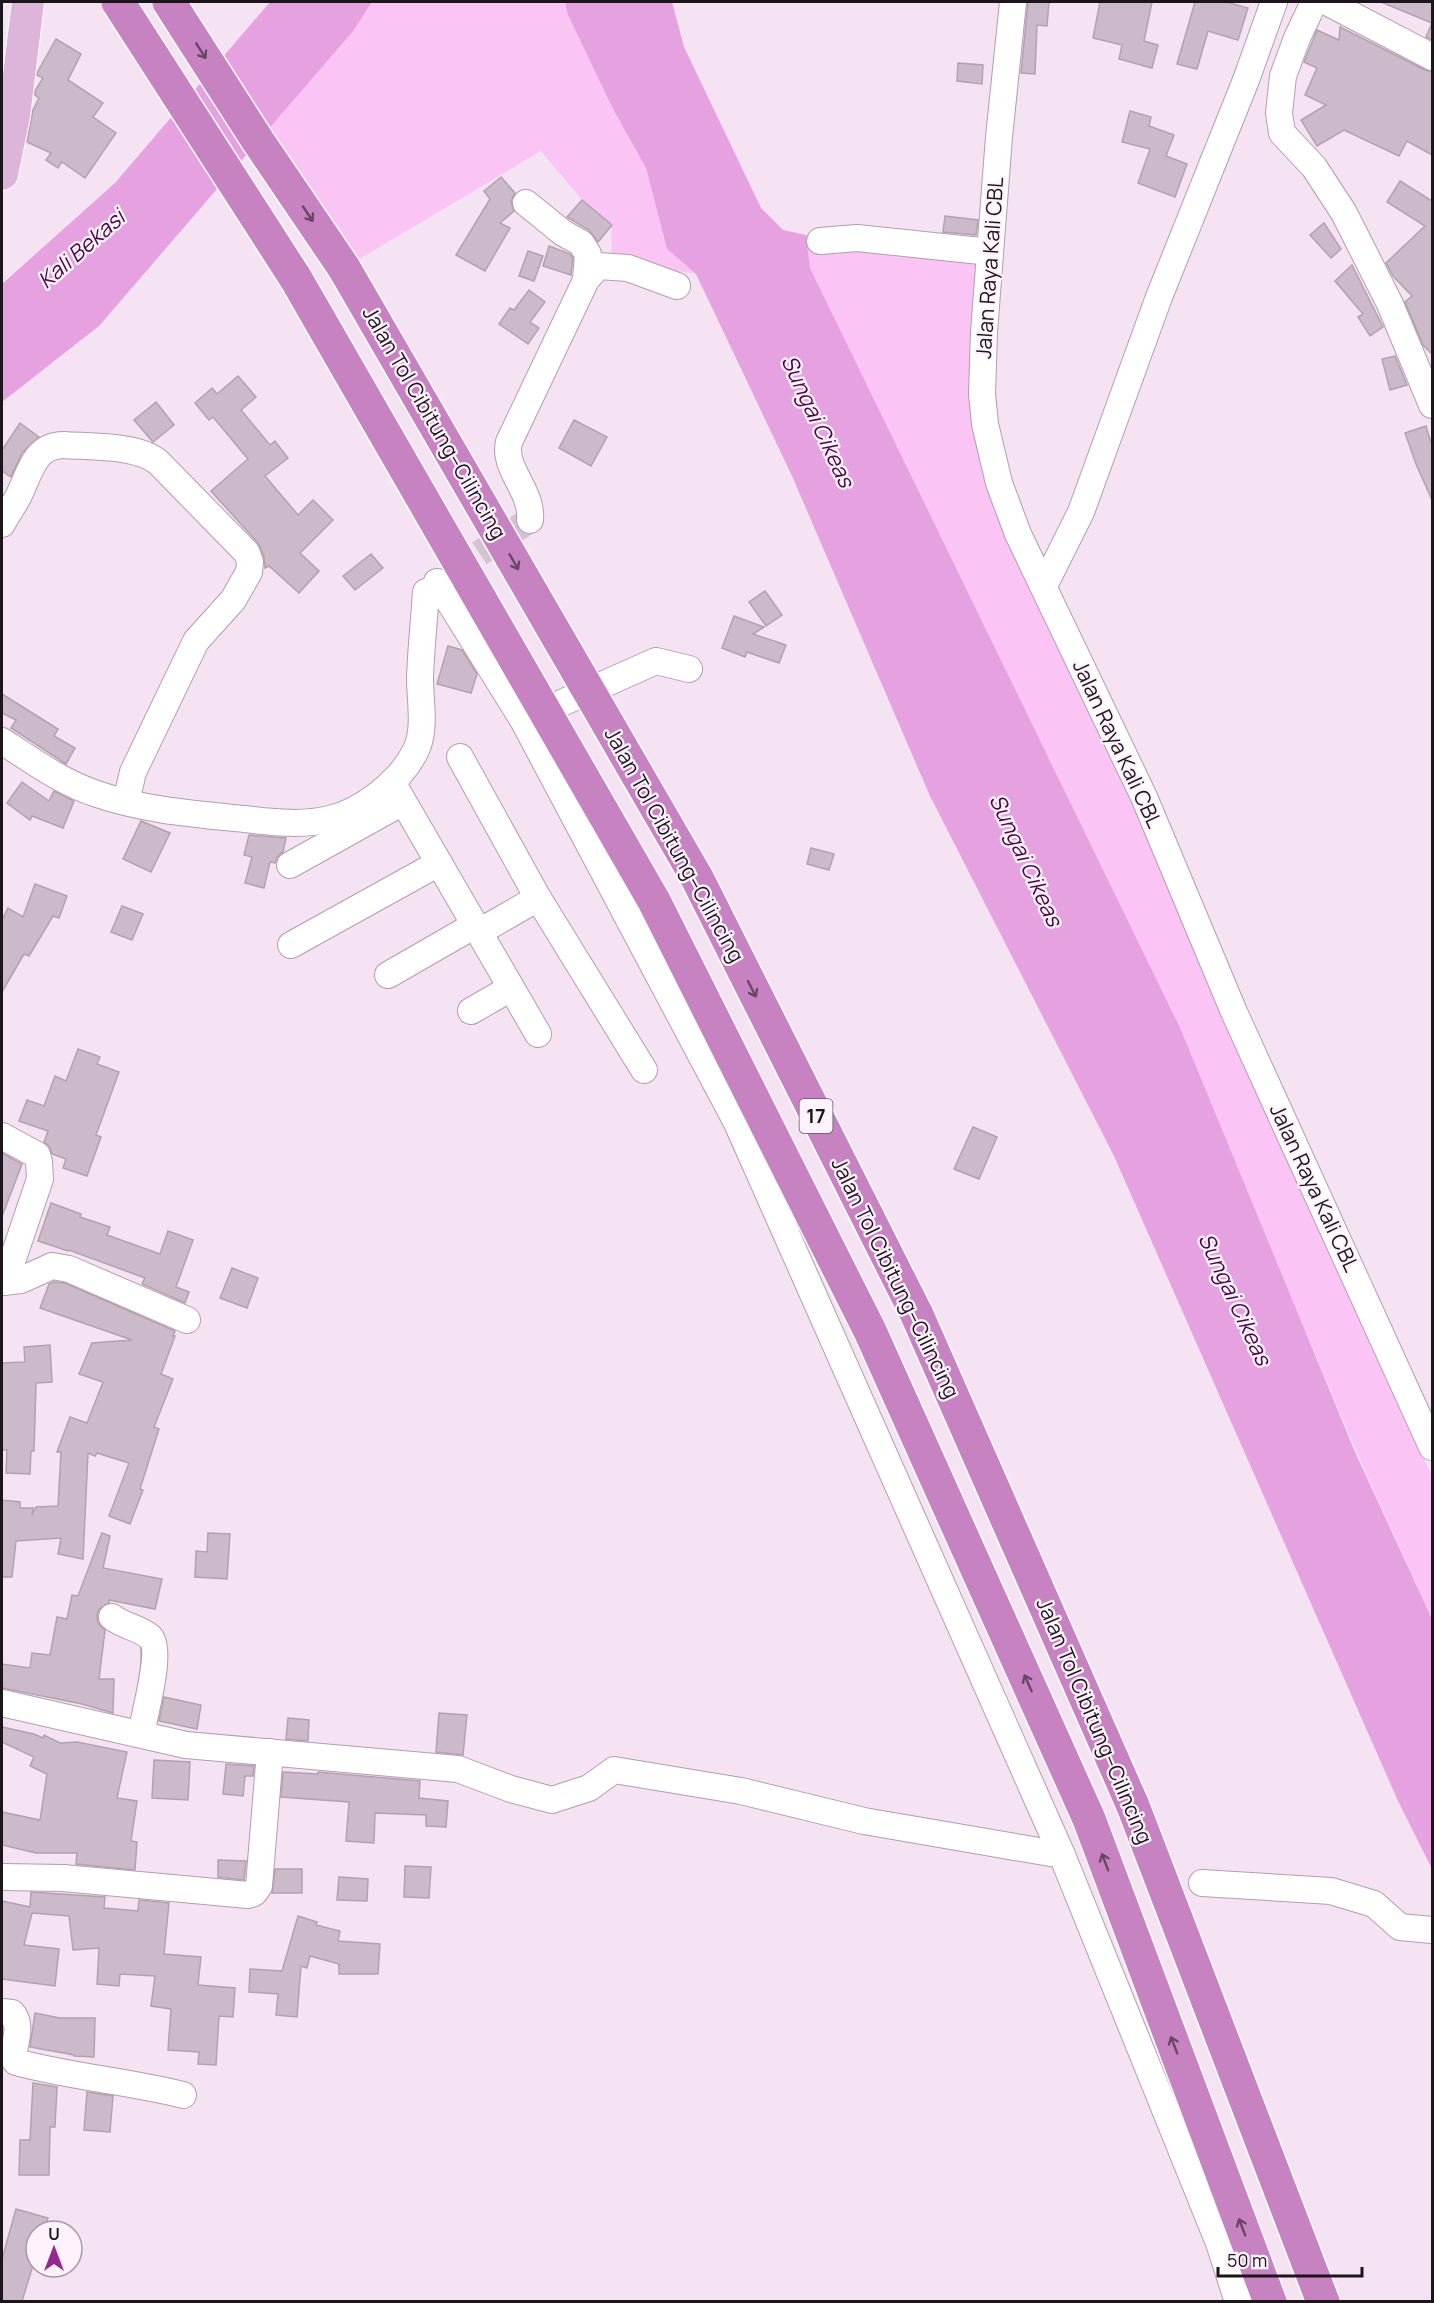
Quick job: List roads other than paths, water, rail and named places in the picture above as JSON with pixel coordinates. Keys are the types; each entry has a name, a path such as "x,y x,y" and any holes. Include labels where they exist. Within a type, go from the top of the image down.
{"highway":[{"name":"Jalan Tol Cibitung–Cilincing","path":"118,2 296,279 654,901 870,1331 1089,1819 1270,2301"},
{"name":"Jalan Tol Cibitung–Cilincing","path":"169,2 258,141 344,268 697,878 906,1294 1133,1806 1323,2301"}],"main road":[{"path":"2,174 10,142 28,2"}],"street":[{"name":"Jalan Raya Kali CBL","path":"1013,2 999,137 984,332 982,394 984,416 1007,507 1144,797 1234,1012 1432,1448"},
{"path":"1044,586 1081,512 1159,297 1263,86 1275,2"},
{"path":"1263,86 1283,76 1314,2"},
{"path":"1327,2 1432,57"},
{"path":"1263,86 1279,112 1282,133 1314,167 1344,213 1395,314 1432,405"},
{"path":"526,203 563,233 581,243 588,254 586,280"},
{"path":"820,241 857,238 990,252"},
{"path":"530,520 531,508 506,453 509,442 586,280 598,266 628,268 677,286"},
{"path":"2,524 20,493 31,467 44,450 64,445 136,452 152,457 247,553 249,572 233,600 196,641 133,772 126,802"},
{"path":"290,865 397,792 417,748 420,733 420,679 431,587 523,720 738,1124 1062,1855 1219,2243 1238,2301"},
{"path":"523,720 656,661 689,669"},
{"path":"2,741 30,759 94,793 126,802 229,818 313,823 332,819 397,792"},
{"path":"460,758 538,898 644,1070"},
{"path":"397,792 538,1034"},
{"path":"291,945 439,863"},
{"path":"388,975 538,898"},
{"path":"471,1011 512,988"},
{"path":"2,1136 37,1155 40,1179 3,1282 21,1280 52,1266 69,1269 187,1320"},
{"path":"112,1617 149,1636 154,1644 152,1682 141,1734"},
{"path":"2,1703 186,1745 458,1769 511,1790 552,1800 589,1788 614,1770 623,1771 741,1791 864,1821 1062,1855"},
{"path":"2,1878 63,1878 248,1895 254,1893 260,1886 270,1752"},
{"path":"1202,1883 1331,1891 1374,1904 1400,1927 1432,1930"},
{"path":"2,2012 12,2013 17,2021 18,2030 13,2058 16,2062 72,2075 146,2086 183,2095"}],"water":[{"name":"Kali Bekasi","path":"270,2 372,2 354,30 99,326 2,402 2,284 115,183"},
{"name":"Sungai Cikeas","path":"565,2 672,2 684,47 761,208 783,230 806,235 810,268 1181,1030 1355,1452 1432,1619 1432,1869 1398,1801 1114,1156 930,796 792,476 696,274 667,249 646,168 613,109 568,15"}],"tunnel":[{"path":"447,575 530,520"}]}
